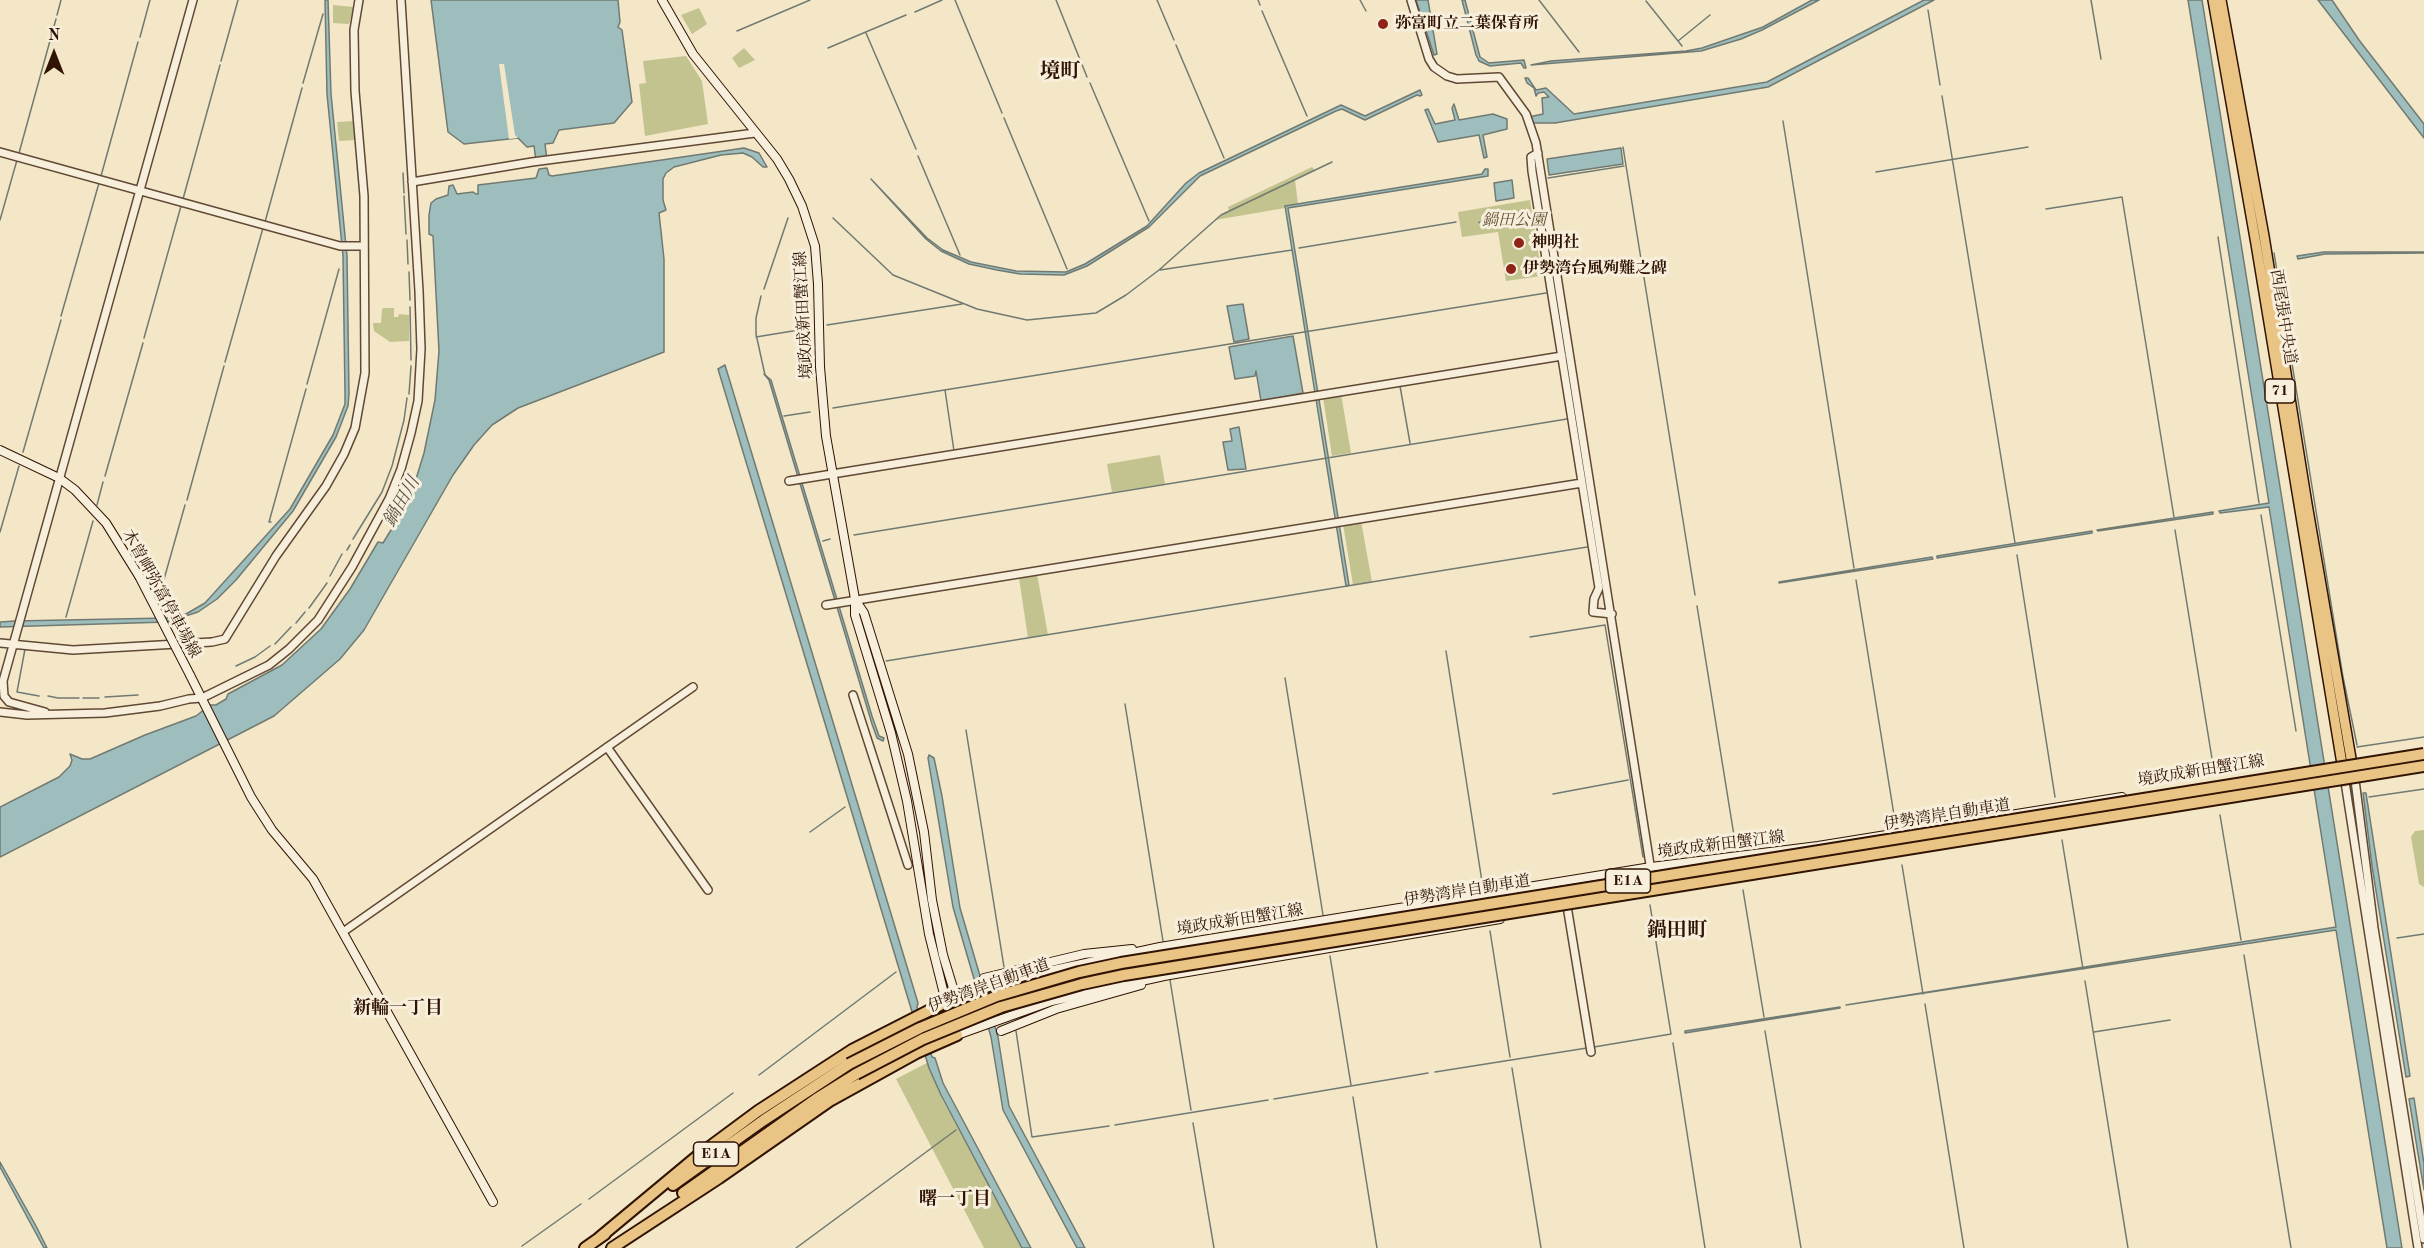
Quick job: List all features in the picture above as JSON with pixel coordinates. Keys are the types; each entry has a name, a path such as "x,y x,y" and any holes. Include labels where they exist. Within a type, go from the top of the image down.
{"highway":[{"name":"伊勢湾岸自動車道","path":"585,1248 764,1120 849,1064 883,1045 956,1012 1017,990 1079,972 1162,956 1419,914 2424,753"},
{"name":"伊勢湾岸自動車道","path":"606,1248 816,1099 888,1056 958,1023 1001,1007 1082,984 1164,967 2424,768"},
{"path":"599,1238 700,1154 758,1111 852,1050 950,1000"},
{"path":"612,1248 719,1178 831,1100 939,1042 962,1033"}],"main road":[{"name":"境政成新田蟹江線","path":"662,0 693,54 777,159 795,191 815,246 820,367 831,474 855,599 855,615 891,733 904,790 929,934 962,1033 1052,1000 1164,976 1820,864 1980,842 2350,781"},
{"name":"西尾張中央道","path":"2213,0 2342,763 2350,781"},
{"name":"西尾張中央道","path":"2221,0 2265,244 2352,761"},
{"name":"木曽岬弥富停車場線","path":"0,450 59,478 82,496 106,522 139,576 234,764 272,830 313,879 493,1202"},
{"path":"2352,761 2424,753"},
{"name":"境政成新田蟹江線","path":"950,1000 1043,972 1160,947 1651,867 1818,846 2352,761"},
{"name":"71","path":"2350,781 2352,761"},
{"path":"2350,781 2424,768"},
{"path":"984,978 1084,954 1160,947"},
{"path":"1001,1031 1056,1008 1128,990 1164,976"}],"street":[{"path":"50,715 15,704 4,696 3,681 193,0"},
{"path":"0,643 91,649 212,642 226,637 276,556 326,486 355,428 365,374 364,196 355,91 354,30 358,0"},
{"path":"0,712 50,715 138,709 202,698 269,665 318,620 352,567 389,499 411,433 418,401 419,291 401,0"},
{"path":"1411,0 1429,59 1434,67 1447,76 1457,79 1499,77 1526,114 1538,153 1654,892"},
{"path":"412,182 532,162 755,133"},
{"path":"0,152 343,246 363,246"},
{"path":"1538,153 1531,157 1532,171 1599,588 1594,599 1593,612 1612,614"},
{"path":"792,481 1562,356"},
{"path":"826,605 1582,483"},
{"path":"343,932 693,687"},
{"path":"854,695 908,865"},
{"path":"607,747 708,890"},
{"path":"2350,781 2424,1239"},
{"path":"2350,781 2418,1248"},
{"path":"1567,906 1591,1052"}],"green space":[{"path":"333,5 354,7 349,24 333,23"},
{"path":"699,8 707,24 692,34 681,15"},
{"path":"744,48 755,60 739,68 732,58"},
{"path":"686,56 702,81 708,124 645,136 639,84 646,83 643,61"},
{"path":"354,121 355,140 339,141 337,122"},
{"path":"1312,167 1315,170 1295,180 1298,204 1215,220 1229,210 1228,207"},
{"name":"鍋田公園","path":"1530,200 1542,276 1506,281 1498,232 1462,237 1458,212"},
{"path":"384,308 394,308 394,317 398,317 399,314 409,315 409,341 390,342 374,331 373,323 381,323"},
{"path":"1341,394 1351,453 1332,456 1323,397"},
{"path":"1160,455 1165,484 1112,492 1107,464"},
{"path":"1361,521 1372,582 1353,585 1343,524"},
{"path":"1037,574 1048,635 1028,638 1019,578"},
{"path":"2424,830 2424,887 2419,884 2411,837 2415,831"},
{"path":"927,1063 943,1101 1023,1248 984,1248 896,1079"}],"water":[{"path":"325,0 328,0 331,94 347,256 349,394 348,406 336,437 293,511 236,580 217,599 198,612 167,622 0,627 0,622 167,618 186,614 205,603 290,509 333,435 345,404 343,256 327,94"},
{"path":"431,0 618,0 620,22 618,27 622,30 632,102 614,123 559,130 553,143 545,144 547,160 536,161 534,146 527,147 518,138 464,144 448,132"},
{"path":"1416,0 1428,0 1437,54 1434,55"},
{"path":"1462,0 1465,0 1480,57 1489,63 1524,60 1526,68 1521,63 1490,66 1479,61"},
{"path":"1812,0 1819,0 1762,30 1701,51 1531,65 1551,61 1702,48 1763,27"},
{"path":"1924,0 1934,0 1768,87 1555,123 1530,123 1529,117 1543,114 1542,98 1549,97 1544,92 1536,96 1534,88 1527,83 1525,78 1528,78 1536,90 1546,88 1574,114 1767,82"},
{"path":"2188,0 2202,0 2402,1248 2387,1248 2336,930 1846,1005 2336,927 2269,507 2220,513 2219,511 2269,503"},
{"path":"2318,0 2332,0 2359,40 2424,124 2424,138"},
{"path":"1420,90 1422,95 1417,95 1365,120 1342,109 1336,111 1200,176 1149,227 1087,266 1064,275 1020,274 997,270 969,264 941,251 926,239 871,179 927,238 943,250 971,262 1016,271 1066,272 1085,264 1147,226 1186,183 1199,173 1341,105 1365,116"},
{"path":"1454,104 1459,120 1493,114 1507,119 1507,129 1483,135 1487,157 1484,158 1479,135 1438,142 1425,110 1428,109 1435,124 1455,120 1452,108"},
{"path":"744,148 759,153 767,167 763,167 752,157 743,153 721,155 674,167 666,173 663,179 663,200 666,210 659,213 664,259 664,352 518,408 492,425 474,445 453,475 364,630 340,659 274,716 0,857 0,807 59,777 70,766 72,760 70,754 82,759 90,759 196,716 210,705 216,705 226,699 228,694 282,665 321,629 350,589 378,542 383,543 399,517 416,479 435,400 439,351 433,236 429,234 431,203 448,195 449,186 453,185 457,194 473,192 478,194 478,185 536,178 539,169 547,168 549,175 552,176"},
{"path":"1621,148 1623,164 1549,175 1547,159"},
{"path":"1485,169 1488,169 1488,176 1288,208 1349,585 1346,586 1285,206 1482,174"},
{"path":"1512,180 1514,198 1496,201 1494,183"},
{"path":"2324,252 2424,253 2325,254 2298,259 2297,256"},
{"path":"1243,304 1249,339 1234,342 1227,306"},
{"path":"1293,336 1303,393 1261,401 1256,371 1255,376 1235,379 1229,347"},
{"path":"725,365 918,1003 917,1007 932,1057 935,1058 943,1083 1031,1248 1022,1248 929,1068 718,369"},
{"path":"764,374 771,380 872,716 879,736 884,738 883,741 877,738 872,724 769,380"},
{"path":"1239,427 1246,469 1228,470 1223,442 1232,441 1230,429"},
{"path":"2213,512 2213,514 2097,530"},
{"path":"2092,531 2092,533 1937,558 1937,556"},
{"path":"1932,557 1933,559 1779,583 1779,582"},
{"path":"929,755 934,758 942,796 960,908 998,1037 1009,1106 1085,1248 1077,1248 1003,1110 991,1037 953,907"},
{"path":"2363,793 2366,793 2410,1076 2406,1077 2372,866"},
{"path":"1840,1008 1685,1033 1685,1031"},
{"path":"2414,1098 2424,1164 2424,1190 2409,1099"},
{"path":"0,1162 47,1248 44,1248 0,1167"}],"pier":[{"path":"499,64 504,64 515,135 518,138 509,139"}],"waterway":[{"path":"57,15 61,0"},
{"path":"140,37 150,0"},
{"path":"221,61 238,0"},
{"path":"737,31 810,0"},
{"path":"915,12 942,0"},
{"path":"955,0 1002,113"},
{"path":"1056,0 1087,77"},
{"path":"1157,0 1174,40"},
{"path":"1258,0 1260,5"},
{"path":"1360,0 1366,11"},
{"path":"1539,0 1579,52"},
{"path":"2091,0 2101,59"},
{"path":"1646,1 1682,46"},
{"path":"1928,10 1940,85"},
{"path":"1262,11 1307,116"},
{"path":"303,83 323,14"},
{"path":"828,48 906,15"},
{"path":"1678,41 1710,15"},
{"path":"19,153 56,19"},
{"path":"866,33 916,149"},
{"path":"101,176 138,42"},
{"path":"1176,45 1224,158"},
{"path":"183,199 220,65"},
{"path":"1090,83 1149,221"},
{"path":"265,222 302,88"},
{"path":"1942,96 2015,543"},
{"path":"1004,118 1067,269"},
{"path":"1783,121 1854,568"},
{"path":"1623,147 1695,595"},
{"path":"1876,172 2028,147"},
{"path":"918,156 960,255"},
{"path":"0,220 17,160"},
{"path":"833,218 893,275 977,309 1027,320 1096,313 1126,295 1159,270 1221,215 1332,162"},
{"path":"1548,178 1624,166"},
{"path":"403,173 404,193"},
{"path":"61,316 99,183"},
{"path":"404,196 406,234"},
{"path":"2046,209 2122,197 2174,517"},
{"path":"144,338 181,206"},
{"path":"764,289 788,218"},
{"path":"1479,222 1484,227 1491,227 1489,218"},
{"path":"1299,248 1456,222"},
{"path":"225,362 263,228"},
{"path":"2218,237 2259,503"},
{"path":"407,240 408,264"},
{"path":"1160,270 1292,250"},
{"path":"2274,253 2343,677 2357,745"},
{"path":"307,384 339,269"},
{"path":"409,272 410,300"},
{"path":"833,408 1546,293"},
{"path":"761,296 756,318 756,334 765,375"},
{"path":"827,325 962,304"},
{"path":"410,307 411,360"},
{"path":"23,452 61,320"},
{"path":"756,337 805,329"},
{"path":"105,476 143,343"},
{"path":"187,500 224,366"},
{"path":"409,394 411,366"},
{"path":"1400,386 1410,443"},
{"path":"271,522 269,522 306,389"},
{"path":"945,390 954,451"},
{"path":"353,539 382,492 392,466 404,420 407,398"},
{"path":"784,416 810,412"},
{"path":"854,535 1567,419"},
{"path":"0,532 19,466"},
{"path":"97,505 103,482"},
{"path":"163,614 157,604 185,505"},
{"path":"2261,515 2296,731"},
{"path":"66,617 93,521"},
{"path":"2175,530 2214,771"},
{"path":"823,541 830,539"},
{"path":"347,550 350,545"},
{"path":"886,661 1587,547"},
{"path":"330,576 342,554"},
{"path":"2017,555 2055,797"},
{"path":"1856,580 1895,821"},
{"path":"309,608 327,583"},
{"path":"1697,606 1736,848"},
{"path":"296,623 305,612"},
{"path":"1530,637 1605,625 1643,857"},
{"path":"275,644 291,627"},
{"path":"236,666 255,657 270,646"},
{"path":"25,649 17,692 39,696"},
{"path":"1446,651 1483,888"},
{"path":"1285,678 1323,915"},
{"path":"105,697 138,695"},
{"path":"48,696 79,698"},
{"path":"83,698 99,698"},
{"path":"1125,704 1163,941"},
{"path":"966,730 1004,967"},
{"path":"2357,747 2424,737"},
{"path":"1553,794 1628,780"},
{"path":"2369,797 2424,789"},
{"path":"810,832 845,807"},
{"path":"2220,815 2241,940"},
{"path":"2062,840 2083,969"},
{"path":"1902,865 1923,994"},
{"path":"1743,890 1764,1017"},
{"path":"1594,1047 1671,1034 1650,905"},
{"path":"1490,931 1510,1057"},
{"path":"2397,938 2424,934"},
{"path":"2244,955 2291,1248"},
{"path":"1330,956 1351,1085"},
{"path":"759,1075 896,972"},
{"path":"1170,980 1191,1110"},
{"path":"2085,981 2128,1248"},
{"path":"1925,1004 1964,1248"},
{"path":"2094,1032 2170,1020"},
{"path":"1016,1031 1032,1137 1109,1126"},
{"path":"1765,1031 1801,1248"},
{"path":"1673,1043 1705,1248"},
{"path":"1435,1072 1587,1048"},
{"path":"1512,1068 1541,1248"},
{"path":"1274,1099 1428,1073"},
{"path":"589,1199 733,1093"},
{"path":"1353,1097 1377,1248"},
{"path":"1115,1125 1268,1100"},
{"path":"1193,1123 1214,1248"},
{"path":"796,1248 956,1130"},
{"path":"522,1246 581,1204"}],"place":[{"name":"弥富町立二葉保育所","path":"1383,24"},
{"name":"神明社","path":"1519,243"},
{"name":"伊勢湾台風殉難之碑","path":"1511,269"}],"district":[{"name":"境町","path":"1060,72"},
{"name":"鍋田町","path":"1677,931"},
{"name":"新輪一丁目","path":"398,1008"},
{"name":"曙一丁目","path":"955,1199"}],"water label":[{"name":"鍋田川","path":"402,502"}]}
